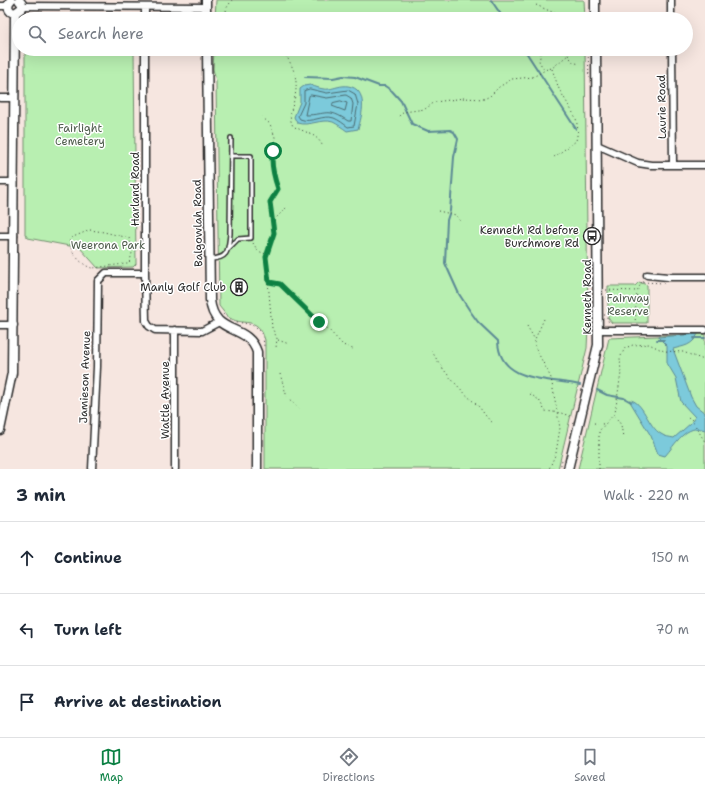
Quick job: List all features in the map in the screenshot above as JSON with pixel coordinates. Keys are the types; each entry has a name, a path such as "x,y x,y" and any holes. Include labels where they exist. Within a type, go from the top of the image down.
{"street":[{"path":"595,0 595,12"},
{"path":"671,0 672,12"},
{"path":"17,12 21,10 21,3 145,7 206,3"},
{"path":"6,4 9,10 13,12"},
{"path":"145,7 145,12"},
{"path":"0,430 12,373 14,325 14,56"},
{"name":"Harland Road","path":"145,56 145,273 146,316 148,324 156,330 202,331 219,322"},
{"name":"Balgowlah Road","path":"207,56 210,304 219,322"},
{"name":"Kenneth Road","path":"568,469 597,354 599,330 596,56"},
{"name":"Laurie Road","path":"672,56 673,165"},
{"path":"0,98 14,98"},
{"path":"597,145 638,162 651,165 705,165"},
{"path":"0,182 14,182"},
{"path":"0,236 14,236"},
{"name":"Jamieson Avenue","path":"92,469 97,367 97,286 100,277 106,273 145,273"},
{"path":"647,275 668,277 705,277"},
{"path":"219,322 247,336 252,341 257,352 257,469"},
{"path":"0,325 14,325"},
{"name":"Wattle Avenue","path":"175,330 175,469"},
{"path":"599,330 705,330"}],"lane":[{"path":"209,259 220,258 226,255 228,249 230,234 231,138"},
{"path":"228,249 238,239 251,238 251,156 230,156"}],"path":[{"path":"226,12 226,9 232,0"},
{"path":"536,5 552,12"},
{"path":"285,56 295,73 296,95 290,112 290,120 293,126 315,135 320,140 322,147"},
{"path":"540,56 539,61 543,71"},
{"path":"399,116 404,112 425,109 435,102 464,98 484,99 512,79 536,76 543,71 552,68 567,56"},
{"path":"569,56 573,62 579,64"},
{"path":"588,56 588,80"},
{"path":"552,68 559,89 576,118 578,130 576,141 554,157"},
{"path":"262,117 270,124 275,137 275,144 271,158 274,178 278,189 270,202 274,220 274,233 267,254 272,328 277,340 276,348"},
{"path":"274,220 287,208"},
{"path":"438,211 459,217 460,221"},
{"path":"90,230 129,238 133,248 130,261 127,264 92,268 71,251 70,240 90,230"},
{"path":"251,238 254,248 267,254"},
{"path":"635,326 637,291 647,275"},
{"path":"269,282 280,284 312,317 326,327 343,345 355,350"},
{"path":"642,282 664,283"},
{"path":"606,290 637,291"},
{"path":"223,313 233,321 249,323 258,327 263,338 264,351"},
{"path":"535,339 544,319"},
{"path":"527,326 535,339 536,347 551,378 557,412 560,437 556,453 549,469"},
{"path":"277,340 289,344"},
{"path":"599,469 599,431 614,415 621,373 620,358 625,348 633,345 649,344 666,351 683,352 704,360"},
{"path":"432,351 439,363 464,394 492,422"},
{"path":"280,374 287,397 301,410"},
{"path":"530,394 539,400 545,411 557,412 573,417"},
{"path":"614,415 621,425 623,437"},
{"path":"688,417 692,420 705,441 703,445"},
{"path":"594,423 605,423"},
{"path":"560,469 564,454"}],"green space":[{"path":"216,0 584,0 585,12 215,12"},
{"name":"Fairlight Cemetery","path":"25,56 134,56 136,264 133,267 98,268 80,248 28,238 25,234"},
{"name":"Manly Golf Club","path":"214,56 585,56 587,348 558,469 265,469 265,340 262,332 254,324 233,320 227,316 219,306 216,81 213,69"},
{"name":"Fairway Reserve","path":"639,282 647,285 647,323 612,323 608,318 608,286 635,286"},
{"path":"705,334 705,469 578,469 609,338"}],"water":[{"path":"310,85 327,89 340,86 355,88 359,92 362,104 358,129 347,131 335,123 328,121 306,124 297,123 294,117 300,102 300,89 304,86"},
{"path":"698,334 690,343 673,349 691,397 696,406 705,413 705,430 698,429 687,432 677,441 665,456 658,454 651,436 629,400 638,404 656,431 664,436 674,438 691,423 695,417 681,402 676,378 667,363 667,346 658,337"}],"waterway":[{"path":"491,0 499,12"},
{"path":"529,56 576,129"},
{"path":"305,77 355,77 379,86 385,86 401,101 412,124 428,131 450,130 454,132 458,139 454,157 450,211 447,220 445,263 459,294 478,322 498,341 501,355 507,365 517,372 529,376 580,385"},
{"path":"694,338 705,338"},
{"path":"657,340 664,340"},
{"path":"597,390 607,395 624,398 631,402"}],"place":[{"name":"Kenneth Rd before Burchmore Rd","path":"592,236"},
{"name":"Manly Golf Club","path":"239,287"}],"route":[{"path":"273,151 271,158 274,178 278,189 277,193 270,202 270,209 274,222 274,233 266,257 269,282 280,284 312,317 319,322"}],"park label":[{"name":"Weerona Park","path":"108,245"}]}
